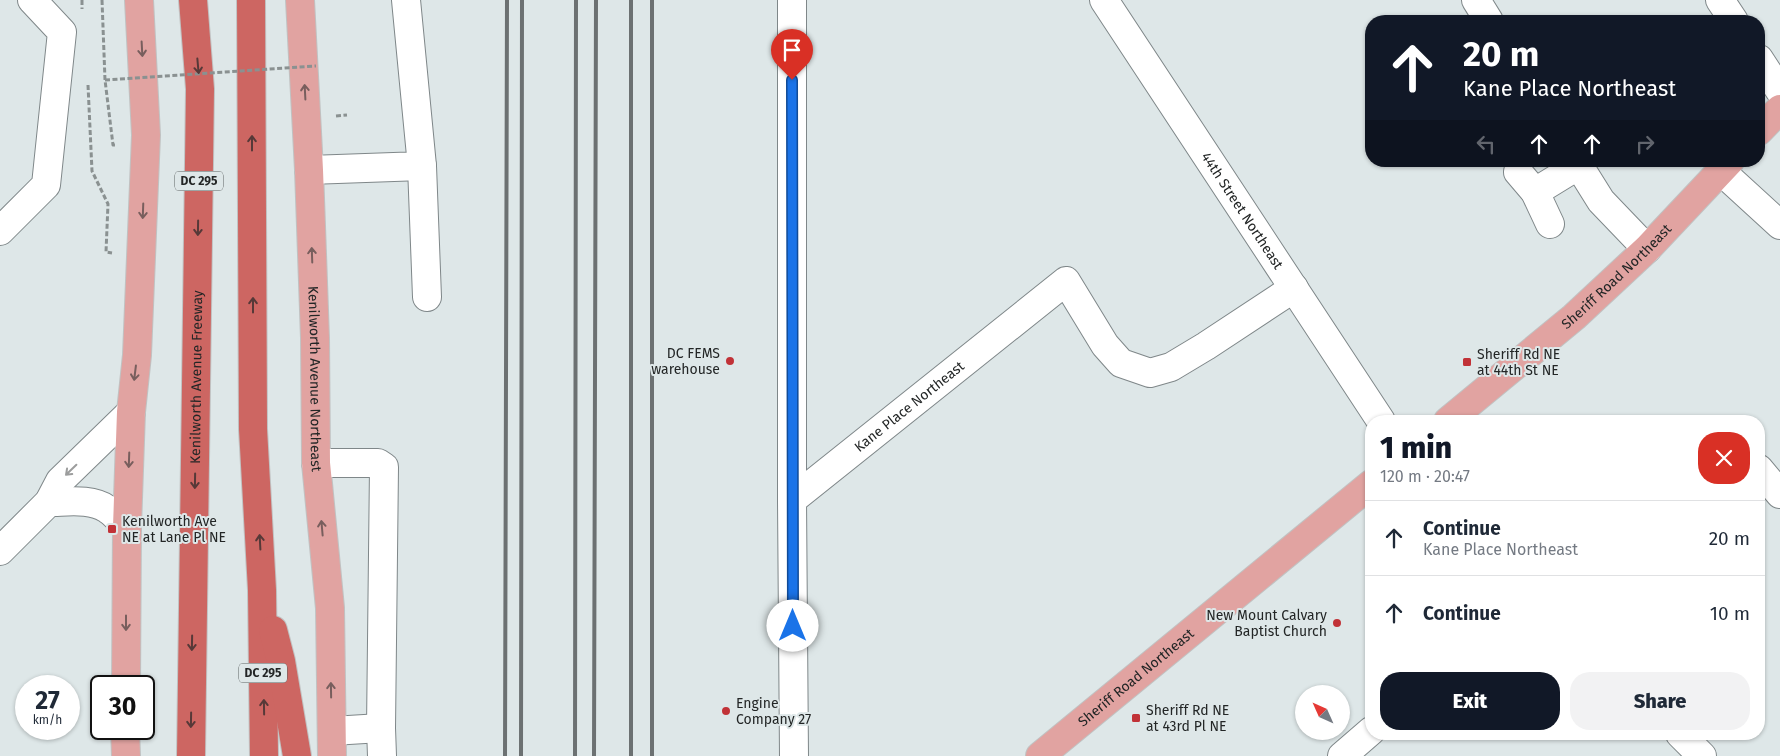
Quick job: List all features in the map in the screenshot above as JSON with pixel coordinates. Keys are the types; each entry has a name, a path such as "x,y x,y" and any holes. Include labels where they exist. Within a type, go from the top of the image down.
{"highway":[{"name":"Kenilworth Avenue Freeway","path":"190,756 200,89 193,0"},
{"name":"DC 295","path":"251,0 254,429 262,590 264,756"},
{"path":"262,590 281,661 297,756"}],"main road":[{"path":"126,675 127,527 131,412 137,355 146,135 139,0"},
{"name":"Kenilworth Avenue Northeast","path":"300,0 315,338 316,463 330,608 332,744"},
{"path":"1765,125 1780,110"},
{"name":"Sheriff Road Northeast","path":"1455,415 1574,317 1646,249 1725,167"},
{"name":"Sheriff Road Northeast","path":"1048,754 1365,489"},
{"path":"125,740 126,756"}],"street":[{"path":"0,231 46,186 62,32 32,0"},
{"path":"406,0 422,166 427,298"},
{"path":"792,0 794,756"},
{"name":"44th Street Northeast","path":"1104,0 1377,415"},
{"path":"1476,0 1485,15"},
{"path":"1720,0 1730,15"},
{"path":"1765,68 1780,91"},
{"path":"309,170 422,166"},
{"path":"1550,224 1527,182 1566,167"},
{"path":"1580,167 1601,201 1646,249"},
{"path":"1727,167 1780,225"},
{"name":"Kane Place Northeast","path":"792,500 1066,281 1105,345 1121,364 1150,373 1171,367 1294,288"},
{"path":"0,551 49,502 60,481 131,412"},
{"path":"316,463 378,463 384,467 382,756"},
{"path":"1765,476 1780,494"},
{"path":"49,502 87,502 98,504 106,508 127,527"},
{"path":"332,744 381,728"},
{"path":"1686,740 1702,756"}],"path":[{"path":"82,0 82,10"},
{"path":"102,0 105,80 111,132"},
{"path":"105,80 316,66"},
{"path":"87,76 92,171 108,204 106,252 120,254"}],"railway":[{"path":"505,756 507,0"},
{"path":"521,756 522,0"},
{"path":"575,756 576,0"},
{"path":"594,756 596,0"},
{"path":"631,0 631,756"},
{"path":"652,0 652,756"}],"place":[{"name":"DC FEMS warehouse","path":"730,361"},
{"name":"Sheriff Rd NE at 44th St NE","path":"1467,362"},
{"name":"Kenilworth Ave NE at Lane Pl NE","path":"112,529"},
{"name":"New Mount Calvary Baptist Church","path":"1337,623"},
{"name":"Engine Company 27","path":"726,711"},
{"name":"Sheriff Rd NE at 43rd Pl NE","path":"1136,718"}],"route":[{"path":"792,80 793,626"}]}
